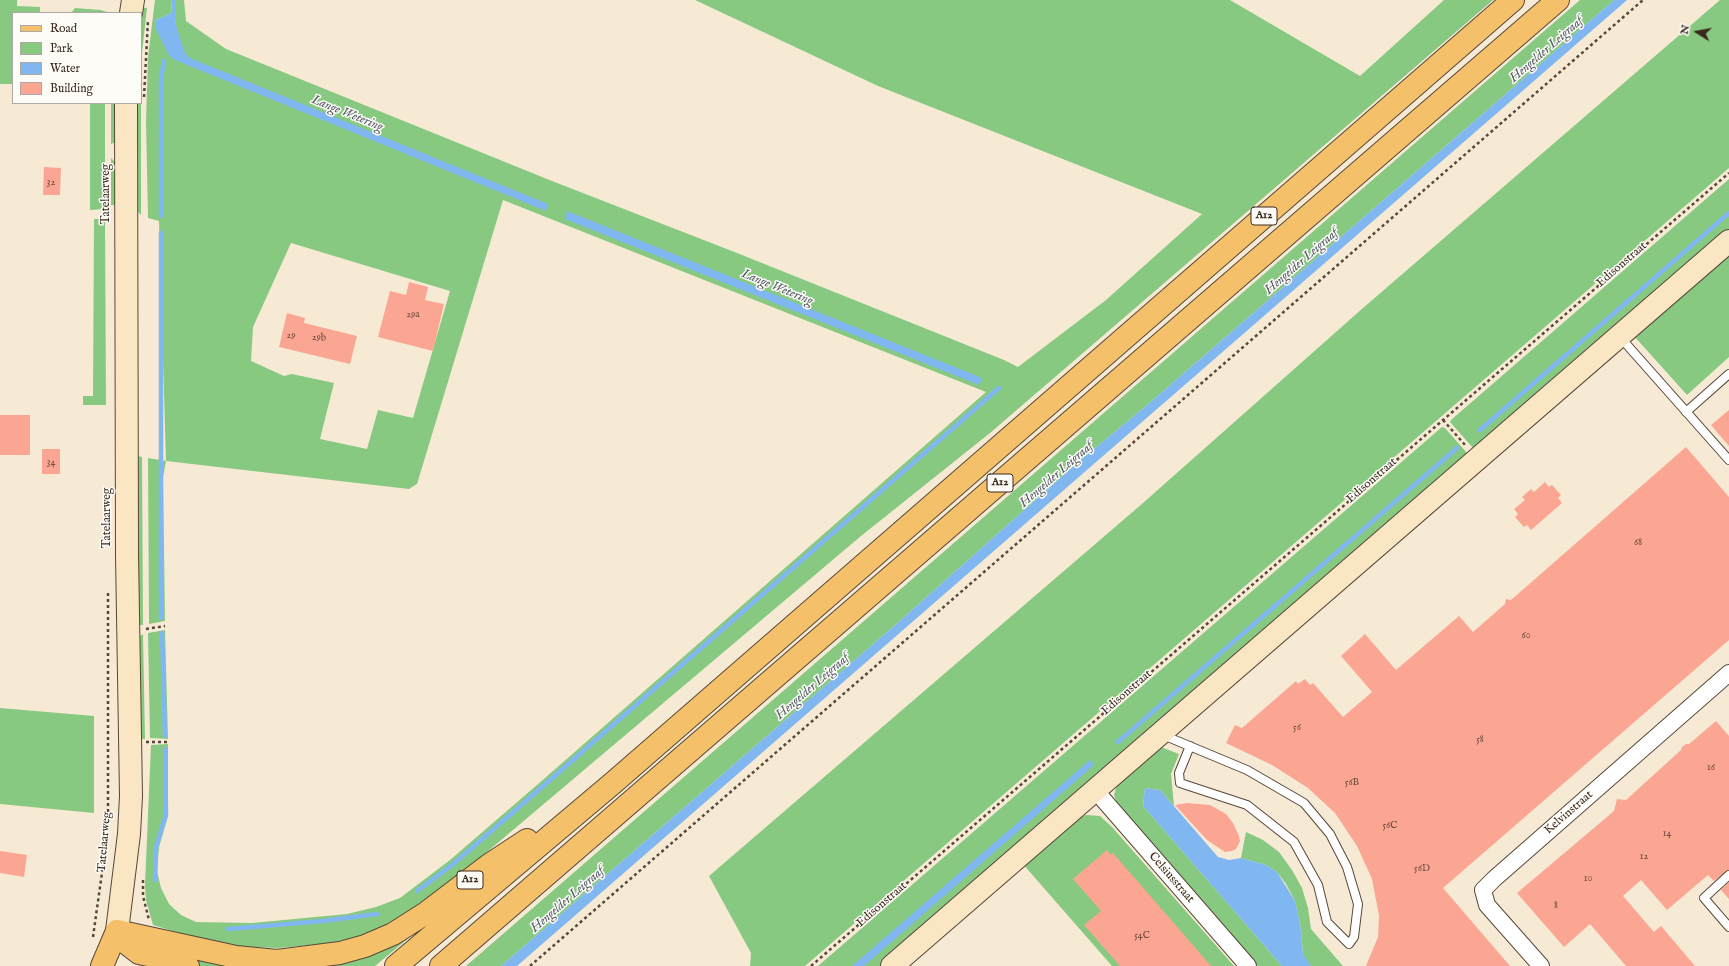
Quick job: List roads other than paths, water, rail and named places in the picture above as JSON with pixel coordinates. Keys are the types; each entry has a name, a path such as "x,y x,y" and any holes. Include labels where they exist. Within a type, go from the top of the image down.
{"main road":[{"name":"A12","path":"396,966 613,783 1513,0"},
{"name":"A12","path":"441,966 1558,0"},
{"name":"A12","path":"117,930 236,957 277,960 340,953 364,946 393,934 426,913 489,865 613,783"},
{"path":"117,930 126,943 139,953 139,960 177,961 188,966"},
{"path":"102,966 117,930"},
{"path":"116,966 117,930"}],"street":[{"path":"131,12 133,0"},
{"name":"Tatelaarweg","path":"117,930 129,834 131,796 127,556 126,104"},
{"path":"892,966 1729,241"},
{"name":"Kelvinstraat","path":"1541,966 1487,905 1483,890 1729,673"},
{"name":"Celsiusstraat","path":"1095,790 1248,966"}],"lane":[{"path":"1620,337 1729,460"},
{"path":"1686,412 1729,374"},
{"path":"1160,733 1247,770 1304,803 1330,834 1348,867 1358,904 1354,937 1349,944 1327,922 1318,885 1294,842 1247,805 1180,783 1179,773 1190,746"},
{"path":"1729,875 1704,898 1729,927"}],"water":[{"path":"172,0 175,0 175,21 179,35 185,53 190,58 548,204 546,211 175,60 169,56 155,27 156,20 171,13"},
{"path":"1614,0 1627,0 517,966 501,966 894,626 1077,463 1146,406"},
{"path":"567,211 982,378 979,385 565,219"},
{"path":"1090,760 1094,765 871,960 864,966 852,966"},
{"path":"1145,788 1160,790 1218,857 1229,860 1241,858 1266,865 1277,872 1295,901 1300,923 1303,954 1311,966 1282,966 1143,806"}],"waterway":[{"path":"161,216 161,79 164,61"},
{"path":"1480,430 1729,213"},
{"path":"161,233 161,618"},
{"path":"417,891 452,865 999,388"},
{"path":"1118,742 1457,448"},
{"path":"162,633 165,736"},
{"path":"155,880 156,847 166,815 165,749"},
{"path":"228,929 323,921 377,914"}],"water label":[{"name":"Hengelder Leigraaf","path":"1547,50"},
{"name":"Lange Wetering","path":"347,114"},
{"name":"Hengelder Leigraaf","path":"1302,262"},
{"name":"Lange Wetering","path":"777,288"},
{"name":"Hengelder Leigraaf","path":"1057,475"},
{"name":"Hengelder Leigraaf","path":"813,687"},
{"name":"Hengelder Leigraaf","path":"568,900"}]}
